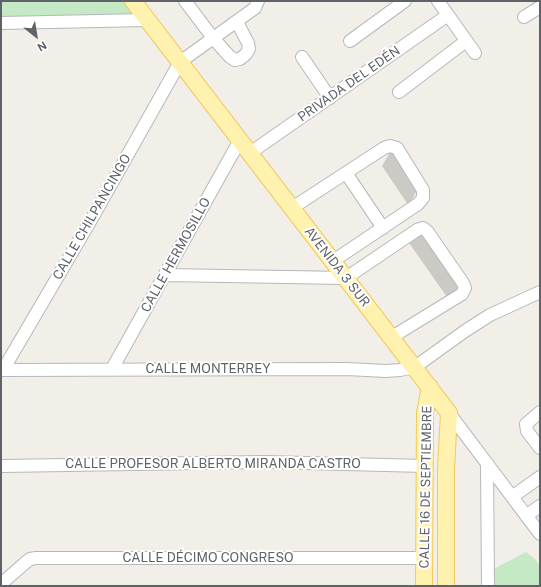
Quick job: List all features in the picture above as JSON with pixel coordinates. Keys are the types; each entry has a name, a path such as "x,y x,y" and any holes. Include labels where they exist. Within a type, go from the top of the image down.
{"main road":[{"name":"AVENIDA 3 SUR","path":"133,1 449,412"},
{"name":"CALLE 16 DE SEPTIEMBRE","path":"424,586 425,413 430,387"},
{"name":"CALLE 16 DE SEPTIEMBRE","path":"446,586 446,469 449,412"}],"street":[{"path":"185,1 213,38 230,57 235,60 240,59 248,50 248,43 237,22"},
{"path":"180,62 255,8 258,1"},
{"path":"350,41 405,1"},
{"path":"438,1 474,53"},
{"path":"524,17 540,7"},
{"name":"PRIVADA DEL EDÉN","path":"250,153 448,15"},
{"path":"1,23 147,20"},
{"path":"399,92 466,41"},
{"path":"302,57 330,98"},
{"name":"CALLE CHILPANCINGO","path":"2,370 180,62"},
{"name":"CALLE HERMOSILLO","path":"112,369 240,140"},
{"path":"292,208 384,148 390,146 397,148 423,190 423,198 418,204 333,261"},
{"path":"346,172 383,228"},
{"path":"165,275 346,278 416,230 423,228 427,231 463,282 464,288 462,294 392,337"},
{"path":"415,367 490,315 540,292"},
{"name":"CALLE MONTERREY","path":"2,370 347,369 386,371 415,367"},
{"name":"AVENIDA 3 SUR","path":"449,412 540,534"},
{"path":"540,412 526,424 527,431 540,448"},
{"name":"CALLE PROFESOR ALBERTO MIRANDA CASTRO","path":"1,466 266,462 425,466"},
{"path":"487,463 488,586"},
{"path":"512,497 540,477"},
{"path":"526,516 540,506"},
{"name":"CALLE DÉCIMO CONGRESO","path":"1,584 30,559 36,558 424,558"}],"green space":[{"path":"1,1 125,1 136,16 1,18"},
{"path":"526,552 535,559 540,566 540,586 488,586 488,572"}],"building":[{"path":"392,149 418,188 409,206 382,166"},
{"path":"421,230 461,288 447,297 407,240"}]}
